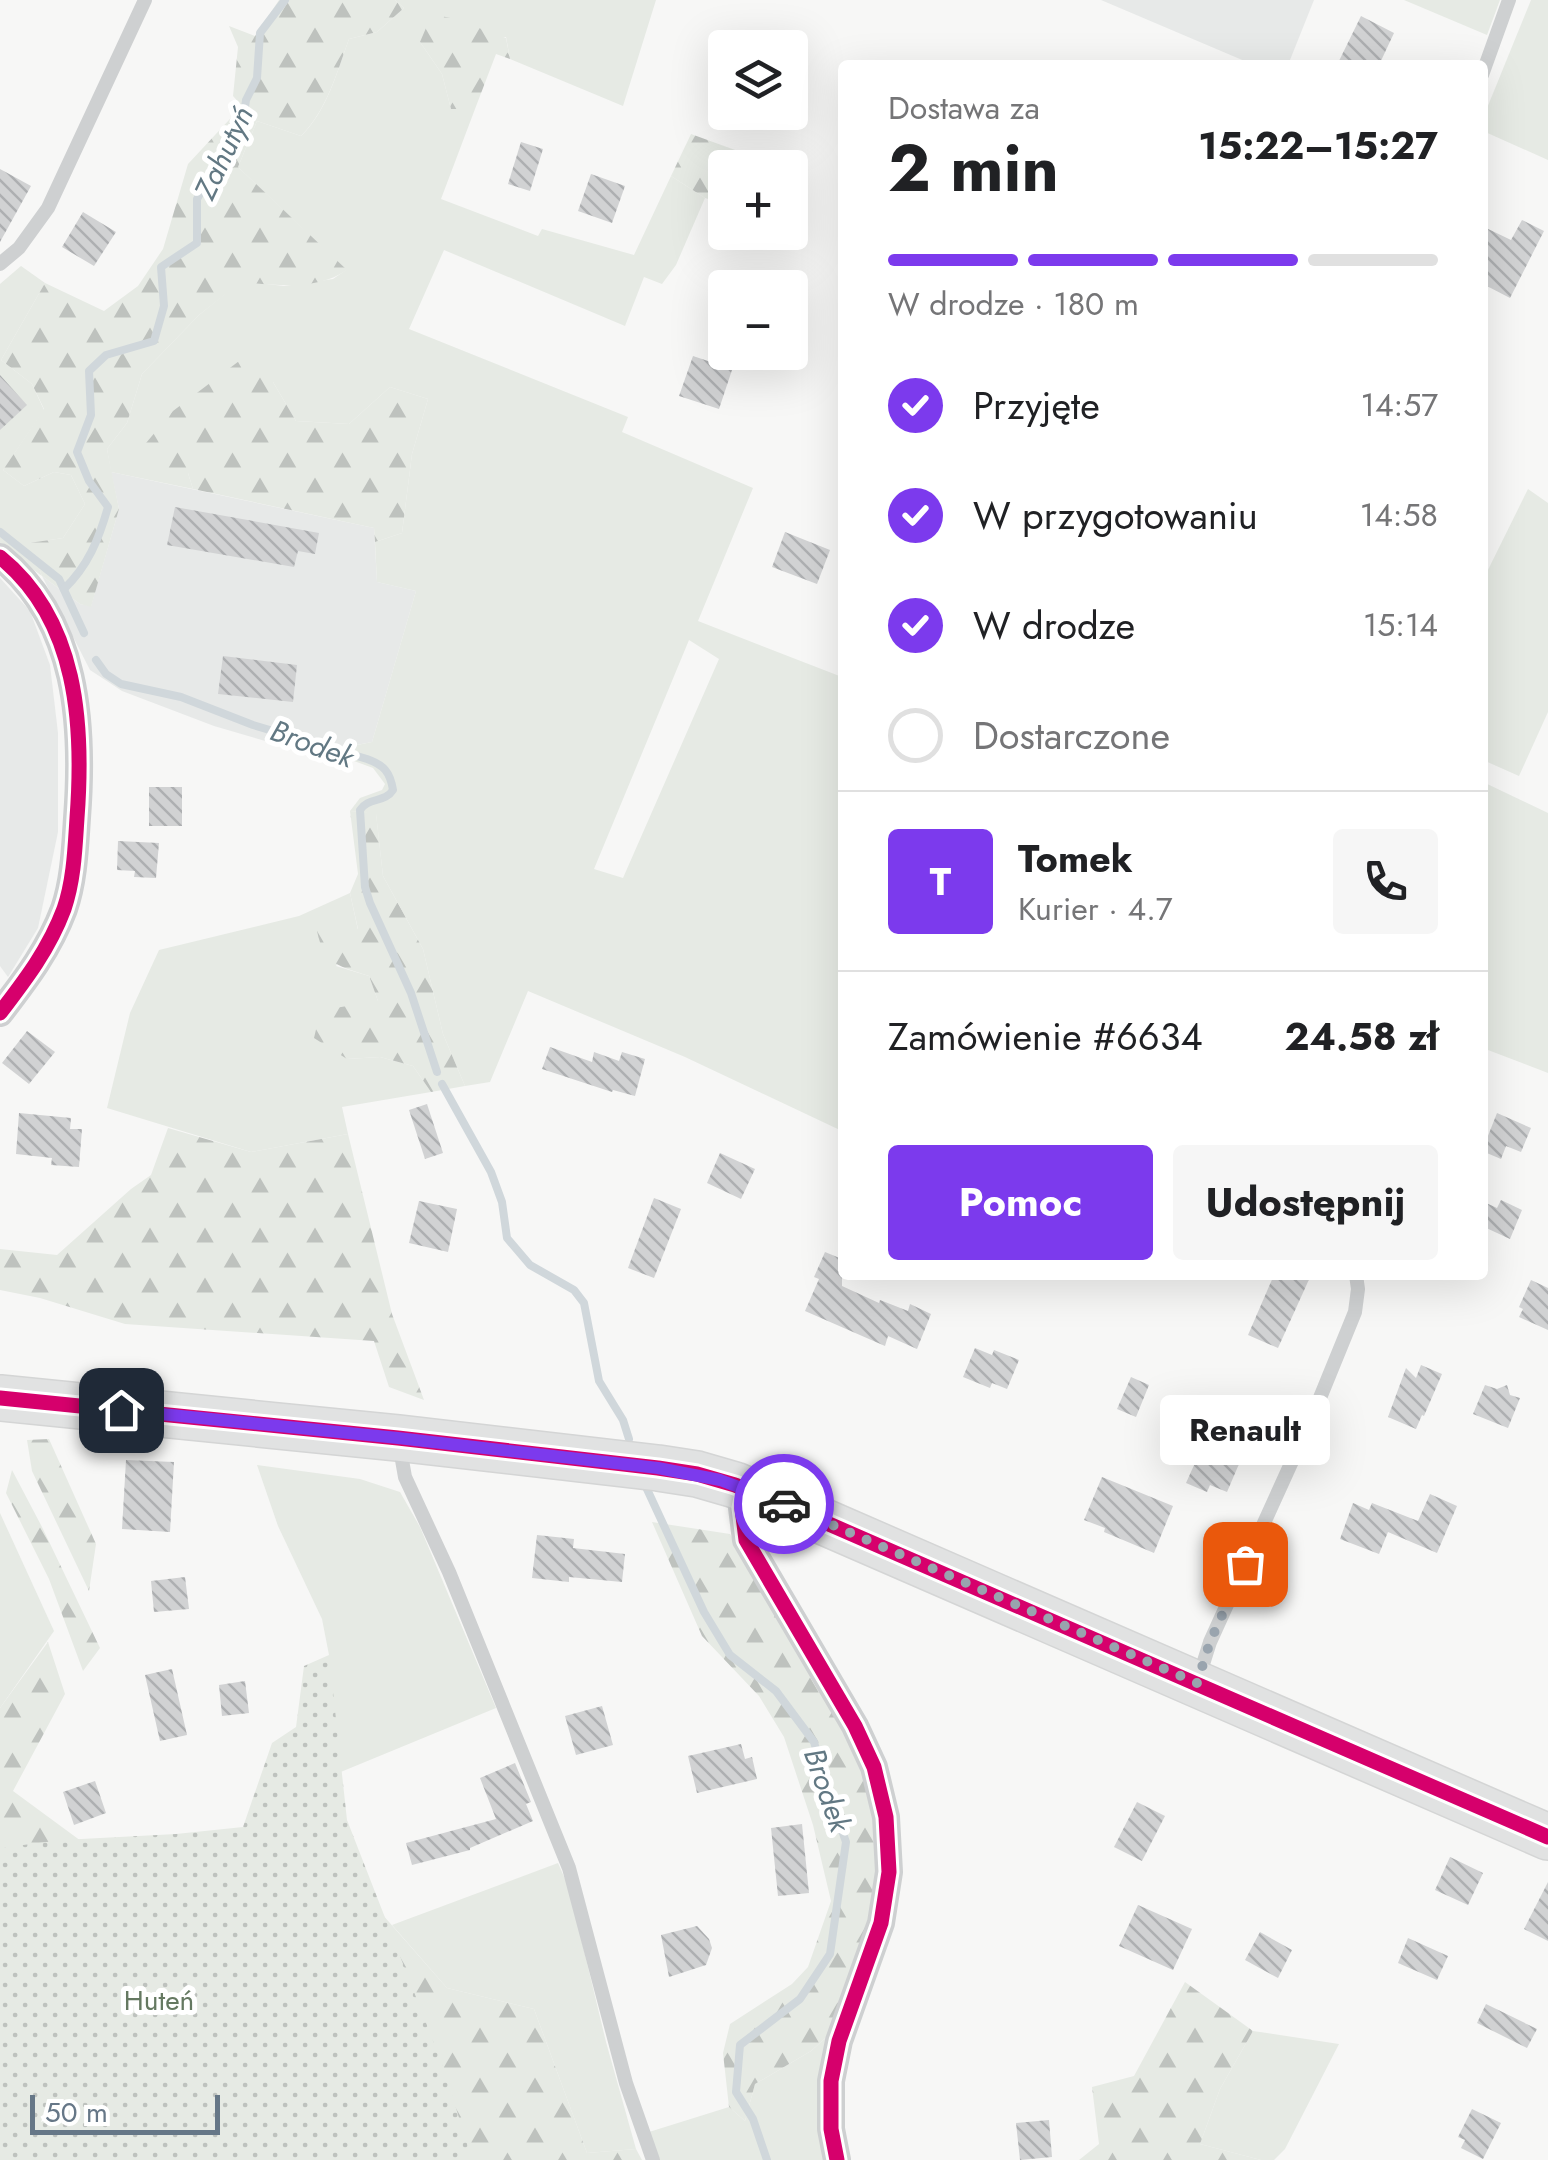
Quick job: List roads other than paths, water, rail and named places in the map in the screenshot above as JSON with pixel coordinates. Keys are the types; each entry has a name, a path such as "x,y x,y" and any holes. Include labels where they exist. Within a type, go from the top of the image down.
{"main road":[{"path":"0,1398 398,1438 658,1468 710,1478 746,1489 1548,1836"}],"street":[{"path":"0,557 21,574 52,618 65,650 78,710 79,796 74,861 65,906 45,952 0,1013"},
{"path":"746,1489 742,1508 746,1540 854,1726 874,1767 886,1816 890,1872 881,1923 839,2041 831,2081 831,2129 837,2160"}],"lane":[{"path":"0,264 19,248 48,208 145,0"},
{"path":"1487,60 1509,0"},
{"path":"1197,1683 1210,1642 1355,1312 1357,1280"},
{"path":"398,1438 405,1477 456,1588 570,1868 626,2083 653,2160"}],"waterway":[{"name":"Zahutyń","path":"64,589 92,551 108,507 89,481 77,452 91,415 89,371 106,355 154,341 164,306 161,267 197,243 197,199 243,121 246,100 257,78 260,33 285,0"},
{"name":"Brodek","path":"0,532 59,579 84,633"},
{"name":"Brodek","path":"96,660 106,674 121,684 181,697 253,725 367,759 385,770 393,790 360,810 365,887 411,993 437,1072"},
{"name":"Brodek","path":"442,1084 491,1172 502,1202 507,1238 530,1265 574,1290 584,1303 599,1381 623,1420 629,1439"},
{"name":"Brodek","path":"646,1487 704,1612 730,1655 776,1691 814,1742 846,1842 830,1954 800,1999 740,2045 736,2092 753,2119 767,2160"}],"place":[{"name":"Renault","path":"1245,1564"}],"park label":[{"name":"Huteń","path":"159,2000"}]}
